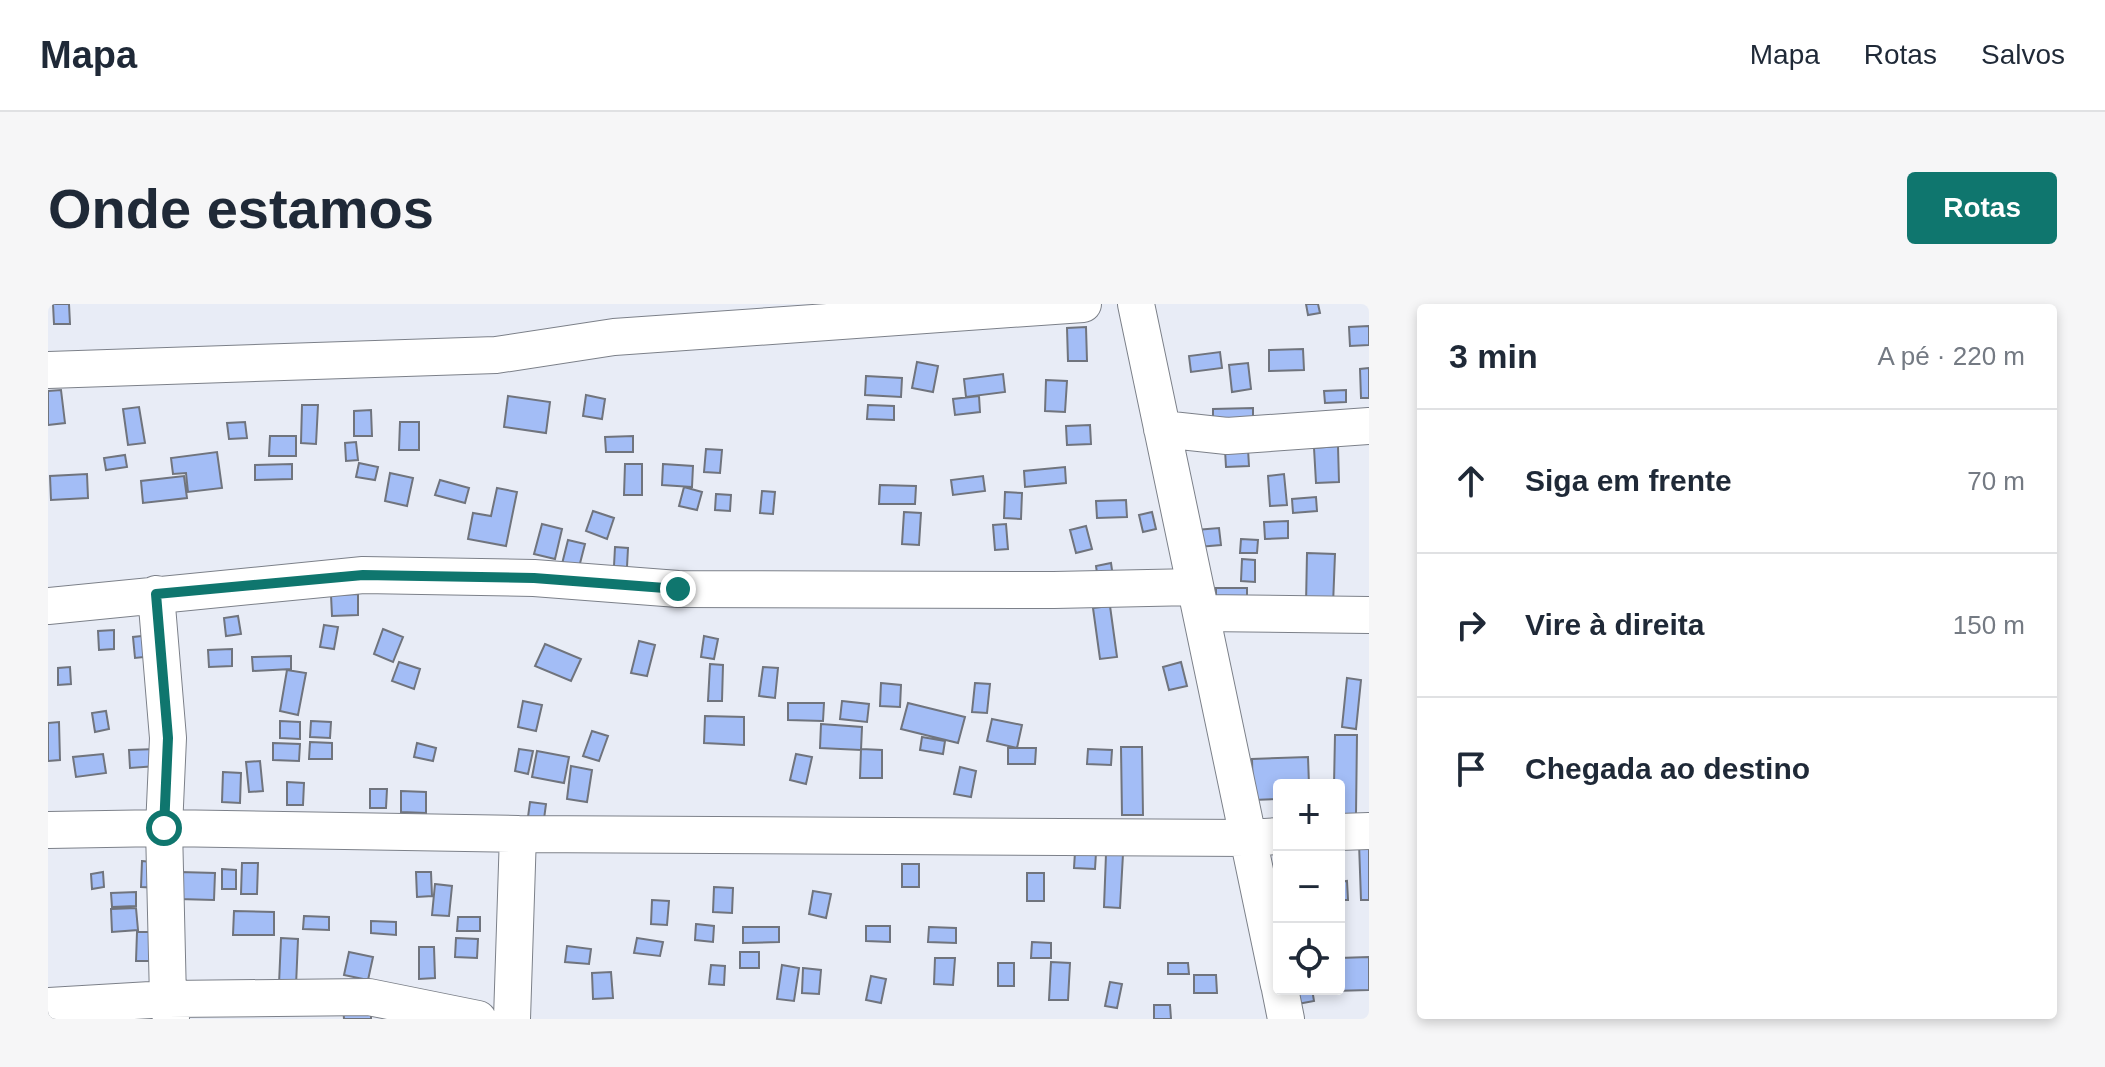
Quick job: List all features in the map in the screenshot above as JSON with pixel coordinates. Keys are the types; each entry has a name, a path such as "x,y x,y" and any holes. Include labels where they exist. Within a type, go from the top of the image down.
{"street":[{"path":"48,370 496,355 614,337 1083,304"},
{"path":"1136,304 1198,600 1264,837 1273,927"},
{"path":"1162,429 1227,436 1369,426"},
{"path":"48,606 363,575 534,578 678,589 1198,600 1369,615"},
{"path":"156,594 168,738 164,828 169,1009"},
{"path":"48,830 164,828 518,834 1264,837"},
{"path":"1345,832 1369,831"},
{"path":"512,1019 518,834"},
{"path":"1281,995 1286,1019"},
{"path":"48,1006 169,1009 369,997 478,1019"}],"building":[{"path":"53,304 69,304 70,324 54,324"},
{"path":"1306,304 1318,304 1320,313 1308,315"},
{"path":"1369,326 1369,345 1350,346 1349,327"},
{"path":"1086,327 1087,361 1068,361 1067,328"},
{"path":"1303,349 1304,370 1269,371 1269,350"},
{"path":"1220,352 1222,368 1191,372 1189,356"},
{"path":"917,362 938,366 933,392 912,388"},
{"path":"1248,363 1251,389 1232,392 1229,365"},
{"path":"1369,368 1369,398 1361,398 1360,369"},
{"path":"1003,374 1005,392 966,397 964,379"},
{"path":"866,376 902,378 901,397 865,395"},
{"path":"1046,380 1067,381 1065,412 1045,411"},
{"path":"61,390 65,423 48,425 48,391"},
{"path":"1346,390 1346,402 1325,403 1324,391"},
{"path":"586,395 605,399 602,419 583,416"},
{"path":"508,396 550,402 546,433 504,427"},
{"path":"979,396 980,412 955,415 953,399"},
{"path":"302,405 318,405 316,444 301,443"},
{"path":"868,405 894,406 894,420 867,419"},
{"path":"139,407 145,443 128,445 123,409"},
{"path":"1253,408 1253,429 1213,429 1213,409"},
{"path":"371,410 372,436 354,436 354,411"},
{"path":"245,422 247,438 229,439 227,423"},
{"path":"400,422 419,422 419,450 399,450"},
{"path":"1090,425 1091,444 1067,445 1066,426"},
{"path":"270,436 296,436 296,456 269,456"},
{"path":"633,436 633,452 606,452 605,437"},
{"path":"356,442 358,460 346,461 345,443"},
{"path":"1338,446 1339,482 1316,483 1314,448"},
{"path":"706,449 722,450 720,473 704,472"},
{"path":"1248,449 1249,466 1226,467 1225,450"},
{"path":"217,452 222,488 188,492 186,473 173,474 171,458"},
{"path":"125,455 127,467 106,470 104,458"},
{"path":"359,463 378,467 375,480 356,477"},
{"path":"292,464 292,479 255,480 255,465"},
{"path":"625,464 642,464 642,495 624,495"},
{"path":"663,464 693,466 692,487 662,485"},
{"path":"1065,467 1066,483 1025,487 1024,471"},
{"path":"390,473 413,478 407,506 385,501"},
{"path":"87,474 88,498 51,500 50,476"},
{"path":"1284,474 1287,505 1270,506 1268,476"},
{"path":"184,476 187,498 143,503 141,481"},
{"path":"983,476 985,491 953,495 951,480"},
{"path":"440,480 469,488 465,503 435,495"},
{"path":"880,485 916,486 915,504 879,504"},
{"path":"684,487 702,492 697,510 679,506"},
{"path":"497,488 517,492 506,546 468,539 473,513 491,516"},
{"path":"762,491 775,492 773,514 760,513"},
{"path":"1005,492 1022,493 1021,519 1004,518"},
{"path":"716,494 731,495 730,511 715,510"},
{"path":"1316,497 1317,511 1293,513 1292,499"},
{"path":"1126,500 1127,517 1097,518 1096,501"},
{"path":"593,511 614,518 607,539 586,531"},
{"path":"904,512 921,513 919,545 902,544"},
{"path":"1152,512 1156,529 1143,532 1139,515"},
{"path":"1288,521 1288,538 1265,539 1264,522"},
{"path":"542,524 562,529 555,559 534,554"},
{"path":"1006,524 1008,549 995,550 993,525"},
{"path":"1086,526 1092,549 1076,553 1070,530"},
{"path":"1219,528 1221,545 1198,547 1196,530"},
{"path":"1241,539 1258,540 1257,553 1240,553"},
{"path":"568,540 585,544 578,571 561,568"},
{"path":"615,547 628,548 627,567 614,566"},
{"path":"1307,553 1335,554 1333,605 1306,604"},
{"path":"1242,559 1255,560 1255,582 1241,581"},
{"path":"1111,563 1113,577 1098,580 1096,566"},
{"path":"1216,588 1247,588 1247,604 1216,603"},
{"path":"358,594 358,615 332,616 331,595"},
{"path":"1110,606 1117,657 1100,659 1093,608"},
{"path":"238,616 241,634 226,636 224,618"},
{"path":"324,625 338,627 334,649 320,647"},
{"path":"383,629 403,637 393,662 374,654"},
{"path":"114,630 114,649 99,650 98,631"},
{"path":"151,635 153,656 135,658 133,637"},
{"path":"704,636 718,639 714,659 701,657"},
{"path":"639,641 655,645 647,676 631,673"},
{"path":"545,644 581,659 571,681 535,666"},
{"path":"232,649 232,666 209,667 208,650"},
{"path":"291,656 291,669 253,671 252,657"},
{"path":"399,662 420,669 414,689 392,681"},
{"path":"1181,662 1187,686 1169,690 1163,667"},
{"path":"710,664 723,665 722,701 708,701"},
{"path":"70,667 71,684 58,685 58,668"},
{"path":"763,667 778,668 775,698 759,696"},
{"path":"287,670 306,673 298,715 280,711"},
{"path":"1347,678 1361,680 1356,729 1342,727"},
{"path":"881,683 901,685 900,707 880,706"},
{"path":"975,683 990,684 987,713 972,712"},
{"path":"523,701 542,705 536,731 518,727"},
{"path":"842,701 869,704 867,722 840,719"},
{"path":"788,703 824,703 823,721 788,720"},
{"path":"908,703 965,717 958,743 901,729"},
{"path":"106,711 109,729 95,732 92,713"},
{"path":"705,716 744,717 744,745 704,743"},
{"path":"992,719 1022,725 1017,748 987,741"},
{"path":"280,721 300,722 300,739 280,738"},
{"path":"311,721 331,722 330,738 310,737"},
{"path":"59,722 60,760 48,761 48,723"},
{"path":"821,724 862,727 861,750 820,748"},
{"path":"592,731 608,736 599,761 583,756"},
{"path":"1335,735 1357,735 1356,814 1345,814 1345,779 1334,779"},
{"path":"922,737 945,741 943,754 920,750"},
{"path":"310,742 332,743 332,759 309,759"},
{"path":"273,743 300,744 299,761 273,760"},
{"path":"417,743 436,748 433,761 414,757"},
{"path":"1121,747 1142,747 1143,815 1122,815"},
{"path":"1008,748 1036,748 1035,764 1008,764"},
{"path":"156,749 157,766 130,768 129,750"},
{"path":"519,749 533,751 528,774 515,771"},
{"path":"861,749 882,750 882,778 860,778"},
{"path":"1088,749 1112,750 1111,765 1087,764"},
{"path":"537,751 569,757 564,783 532,777"},
{"path":"103,754 106,773 76,777 73,757"},
{"path":"796,754 812,757 806,784 790,780"},
{"path":"1308,757 1309,779 1273,779 1273,799 1253,800 1252,759"},
{"path":"260,761 263,791 249,792 246,762"},
{"path":"571,766 592,770 587,802 567,799"},
{"path":"960,767 976,771 971,797 954,794"},
{"path":"223,772 241,773 240,803 222,802"},
{"path":"287,782 304,783 303,805 287,805"},
{"path":"370,789 387,789 386,808 370,808"},
{"path":"401,791 426,792 426,813 401,812"},
{"path":"530,802 546,804 544,819 528,817"},
{"path":"1359,843 1369,843 1369,900 1361,900"},
{"path":"1075,852 1096,853 1095,869 1074,868"},
{"path":"1106,854 1123,854 1120,908 1104,907"},
{"path":"142,861 161,863 160,888 141,887"},
{"path":"242,863 258,863 257,894 241,894"},
{"path":"902,864 919,864 919,887 902,887"},
{"path":"222,869 236,870 236,889 222,889"},
{"path":"103,872 104,887 92,889 91,874"},
{"path":"180,872 215,873 214,900 179,899"},
{"path":"416,872 431,872 432,896 417,897"},
{"path":"1027,873 1044,873 1044,901 1027,901"},
{"path":"1347,881 1348,900 1345,900"},
{"path":"435,884 452,886 449,916 432,915"},
{"path":"714,887 733,888 732,913 713,912"},
{"path":"813,891 831,894 826,918 809,914"},
{"path":"136,892 136,906 112,907 111,893"},
{"path":"652,900 669,901 667,925 651,924"},
{"path":"136,908 138,930 112,932 111,909"},
{"path":"234,911 274,912 274,935 233,935"},
{"path":"304,916 329,917 329,930 303,929"},
{"path":"458,917 480,917 480,931 457,931"},
{"path":"371,921 396,922 396,935 371,933"},
{"path":"696,924 714,926 713,942 695,940"},
{"path":"866,926 890,926 890,942 866,941"},
{"path":"743,927 779,927 779,942 743,943"},
{"path":"929,927 956,928 956,943 928,942"},
{"path":"137,932 156,932 155,961 136,961"},
{"path":"281,938 298,939 296,986 279,984"},
{"path":"456,938 478,939 477,958 455,957"},
{"path":"637,938 663,942 660,956 634,953"},
{"path":"1032,942 1051,943 1051,958 1031,958"},
{"path":"567,946 591,949 589,964 565,962"},
{"path":"419,947 434,947 435,978 419,979"},
{"path":"349,952 373,957 368,980 344,975"},
{"path":"740,952 759,952 759,968 740,968"},
{"path":"1369,957 1369,990 1345,991 1345,958"},
{"path":"935,958 955,958 953,985 934,984"},
{"path":"1051,962 1070,963 1068,1000 1049,1000"},
{"path":"998,963 1014,963 1014,986 998,986"},
{"path":"1168,963 1188,963 1189,974 1168,974"},
{"path":"711,965 725,966 724,985 709,984"},
{"path":"782,965 799,968 794,1001 777,999"},
{"path":"803,968 821,970 819,994 802,993"},
{"path":"611,972 613,998 593,999 592,973"},
{"path":"1194,975 1216,975 1217,993 1194,993"},
{"path":"871,976 886,979 881,1003 866,1000"},
{"path":"1110,982 1122,984 1117,1008 1105,1006"},
{"path":"1290,995 1313,995 1314,1001 1292,1005"},
{"path":"371,1005 371,1019 344,1019 343,1006"},
{"path":"1154,1005 1170,1005 1171,1019 1154,1019"}],"route":[{"path":"164,828 168,738 156,594 363,575 534,578 678,589"}]}
